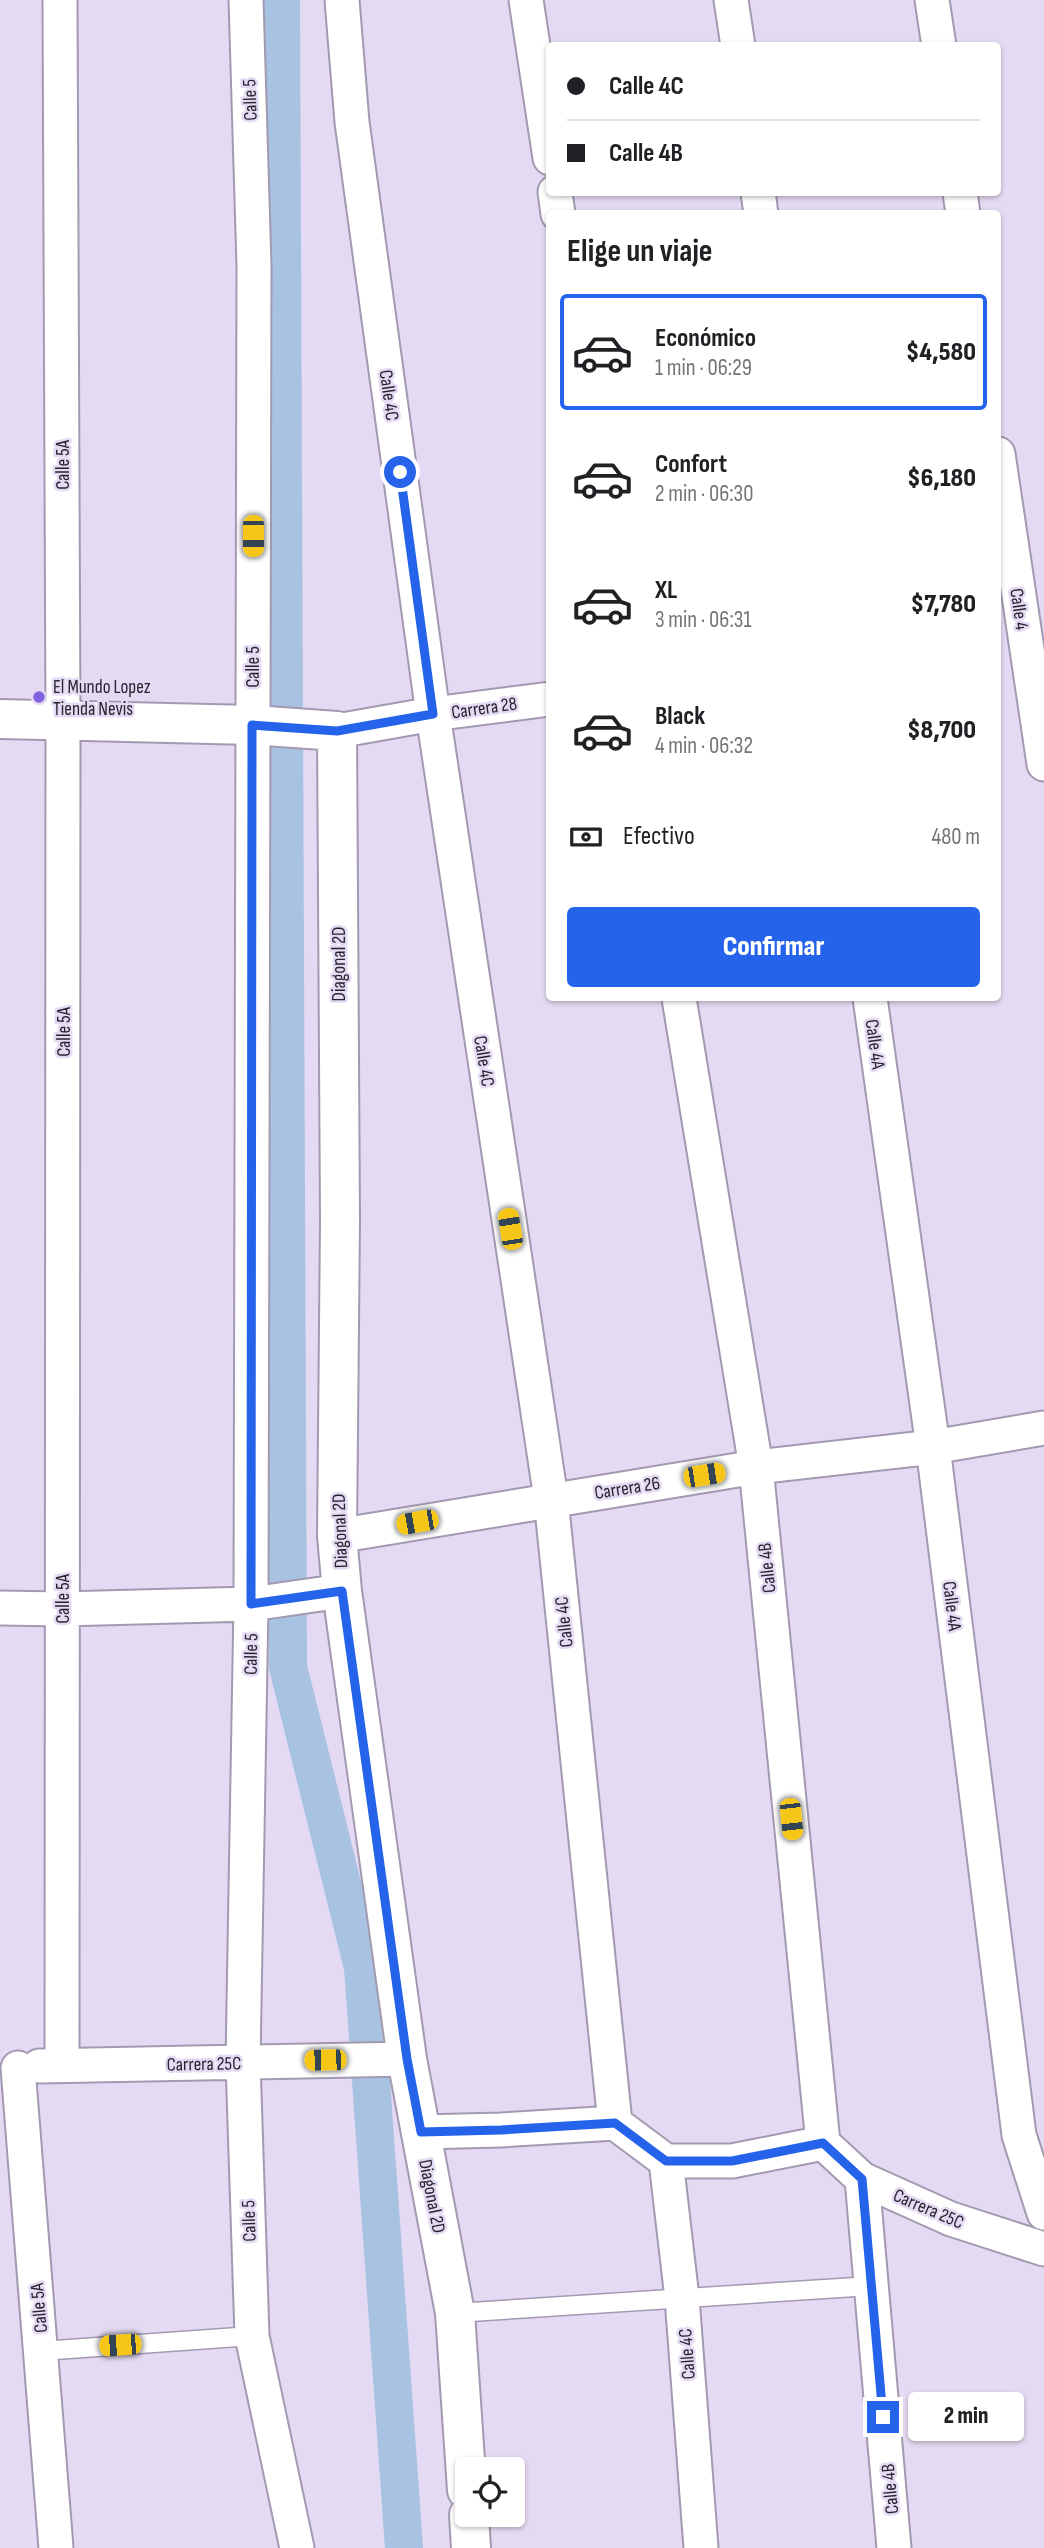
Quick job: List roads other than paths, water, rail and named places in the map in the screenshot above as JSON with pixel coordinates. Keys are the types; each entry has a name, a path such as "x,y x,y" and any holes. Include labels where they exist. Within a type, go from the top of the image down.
{"street":[{"name":"Calle 5A","path":"60,0 63,721 62,2065"},
{"name":"Calle 5","path":"246,0 254,266 292,728 243,2062 252,2336 297,2548"},
{"name":"Calle 4C","path":"342,0 354,136 433,714 551,1499 615,2123"},
{"path":"526,0 546,132"},
{"path":"731,0 737,42"},
{"path":"932,0 938,42"},
{"name":"Calle 4","path":"1001,476 1022,632 1044,764"},
{"name":"Carrera 28","path":"292,728 546,700"},
{"path":"0,719 292,728"},
{"name":"Diagonal 2D","path":"292,728 341,1220 337,1536 325,1594 455,2313 465,2457"},
{"name":"Calle 4B","path":"679,1001 756,1467 823,2143"},
{"name":"Calle 4A","path":"870,1001 1044,2213"},
{"name":"Carrera 26","path":"337,1536 756,1467 933,1447 1044,1428"},
{"path":"0,1608 62,1609 260,1602 325,1594"},
{"name":"Carrera 25C","path":"9,2069 62,2065 407,2059"},
{"name":"Calle 5A","path":"9,2069 41,2351 56,2548"},
{"path":"421,2132 615,2123 666,2161 732,2161 823,2143"},
{"name":"Carrera 25C","path":"823,2143 862,2179 951,2220 1044,2249"},
{"name":"Calle 4C","path":"666,2161 682,2298 701,2548"},
{"name":"Calle 4B","path":"862,2179 894,2548"},
{"path":"470,2527 471,2548"}],"lane":[{"path":"455,2313 871,2286"},
{"path":"41,2351 252,2336"}],"waterway":[{"path":"281,0 288,1667 363,1968 404,2548"}],"place":[{"name":"El Mundo Lopez Tienda Nevis","path":"39,697"}]}
